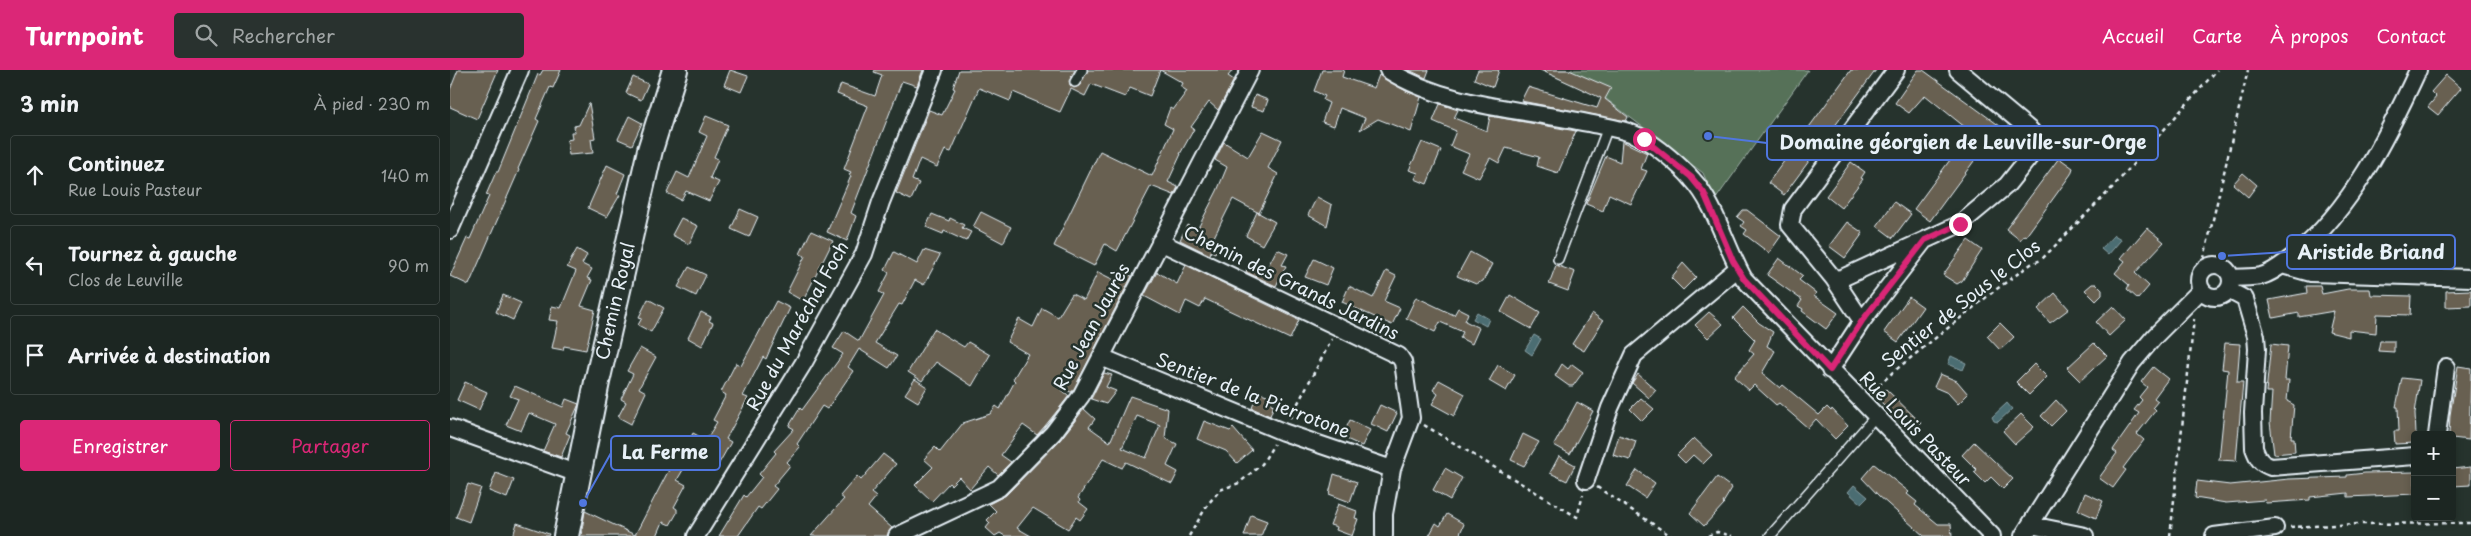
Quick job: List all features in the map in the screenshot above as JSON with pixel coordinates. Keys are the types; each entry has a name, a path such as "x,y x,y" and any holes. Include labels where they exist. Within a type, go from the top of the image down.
{"street":[{"path":"450,230 520,70"},
{"name":"Chemin Royal","path":"566,536 596,382 650,150 675,70"},
{"name":"Rue du Maréchal Foch","path":"696,536 803,364 864,254 881,202 934,70"},
{"name":"Rue Jean Jaurès","path":"898,536 1000,488 1053,433 1081,396 1250,70"},
{"name":"Rue Louis Pasteur","path":"1388,70 1399,77 1461,101 1546,114 1608,128 1644,139 1691,177 1704,193 1744,279 1875,417 1992,536"},
{"path":"1862,321 1834,279 1790,225 1790,217 1793,209 1896,70"},
{"path":"1834,279 1842,278 1960,224 2007,185 2031,156 2030,131 1958,70"},
{"path":"2411,456 2271,467 2263,464 2254,448 2256,336 2245,299 2230,284 2228,272 2218,265 2206,267 2198,277 2201,290 2211,297 2218,297 2230,284 2262,276 2282,265 2308,244 2334,218 2374,156 2418,70"},
{"path":"1830,370 1862,321 1925,240"},
{"name":"Chemin des Grands Jardins","path":"1160,242 1399,356 1406,367 1411,418 1392,470 1384,514 1384,536"},
{"path":"2282,265 2310,273 2471,278"},
{"path":"1586,480 1610,408 1634,355 1738,268"},
{"path":"2085,536 2027,530 2132,363 2155,336 2201,290"},
{"name":"Sentier de la Pierrotone","path":"1101,357 1283,432 1392,470"},
{"path":"2438,431 2446,367"},
{"path":"450,428 578,474"},
{"path":"2214,536 2275,528"}],"lane":[{"path":"1075,82 1082,70"},
{"path":"1558,259 1608,128"},
{"path":"1770,536 1875,417"}],"path":[{"name":"Sentier de Sous le Clos","path":"1861,402 1893,372 1994,291 2031,264 2040,260 2113,187 2218,70"},
{"path":"2206,267 2204,258 2248,70"},
{"path":"2170,536 2195,323 2188,303"},
{"path":"1411,418 1577,518 1586,480 1671,536"},
{"path":"2275,528 2358,524 2471,523"},
{"path":"1708,536 1718,532 1732,536"}],"green space":[{"path":"1540,70 1808,70 1715,200 1703,173 1606,99"}],"water":[{"path":"2114,235 2121,239 2108,255 2101,249"},
{"path":"1477,312 1489,319 1486,326 1473,319"},
{"path":"1534,335 1541,339 1532,355 1525,350"},
{"path":"1951,356 1966,363 1963,370 1948,364"},
{"path":"2007,403 2012,409 1998,422 1994,421 1992,417"},
{"path":"1854,485 1868,497 1861,504 1848,492"}],"building":[{"path":"458,70 498,70 477,119 450,107 450,90"},
{"path":"543,70 561,70 553,88 550,87 536,119 539,121 469,285 450,276 467,238 470,239 489,196 486,195 496,172 498,172 538,74 540,75"},
{"path":"730,70 748,76 741,92 724,85"},
{"path":"875,70 923,70 917,86 902,81 851,213 856,216 847,241 827,232 851,176 849,175 851,172 844,169 868,106 837,94 841,84 875,96 882,75 874,72"},
{"path":"959,70 1075,70 1069,81 1070,85 1074,88 1080,85 1088,70 1160,70 1150,96 1130,88 1125,97 1091,84 1085,96 1071,89 1060,112 1013,92 1010,101 979,88 951,152 945,150 937,167 920,159 912,180 919,183 911,200 896,193 929,110 942,115 955,89 953,88"},
{"path":"1160,70 1233,70 1228,76 1234,80 1218,110 1209,102 1191,127 1194,129 1180,154 1168,182 1178,187 1174,195 1151,186 1117,251 1105,244 1094,266 1054,246 1100,151 1152,176 1173,129 1164,124 1170,108 1173,110 1187,91 1181,87 1183,83"},
{"path":"1322,70 1344,70 1342,77 1374,88 1379,75 1406,91 1421,97 1411,132 1378,119 1360,130 1365,118 1340,108 1334,126 1322,122 1329,103 1323,100 1325,96 1314,91"},
{"path":"1409,70 1429,70 1426,78"},
{"path":"1478,70 1499,70 1493,87 1474,79"},
{"path":"1541,70 1569,70 1611,88 1605,99 1628,117 1626,121 1521,101 1528,87 1597,108 1601,98"},
{"path":"1851,70 1876,70 1784,195 1768,183"},
{"path":"1918,70 1923,70 2015,137 2003,154 1985,141 1974,161 1930,221 1914,209 1958,149 1964,154 1976,136 1925,95 1909,113 1895,103"},
{"path":"2446,75 2461,88 2438,115 2428,107 2436,97 2431,92"},
{"path":"633,77 648,84 641,100 626,93"},
{"path":"1255,95 1268,100 1264,111 1251,107"},
{"path":"589,103 595,138 591,139 593,153 569,155 567,140 572,139 571,132 575,132 574,126 579,125"},
{"path":"1440,104 1458,110 1454,118 1487,131 1490,116 1576,131 1558,173 1537,166 1539,157 1506,148 1499,163 1490,158 1479,178 1461,170 1469,154 1450,146 1456,131 1433,121"},
{"path":"629,116 642,123 632,145 618,139"},
{"path":"706,116 728,125 714,157 718,159 710,178 719,182 709,201 686,191 681,200 667,193 677,172 689,178 707,136 699,132"},
{"path":"1263,131 1282,140 1268,168 1278,174 1259,213 1233,199 1213,239 1221,242 1215,253 1211,251 1210,255 1180,240 1187,225 1197,230 1217,191 1227,167 1215,160 1224,142 1248,157"},
{"path":"1622,141 1647,153 1641,169 1647,171 1631,204 1609,194 1603,211 1586,204 1606,156 1620,162"},
{"path":"1422,142 1441,150 1427,184 1415,179 1418,173 1409,170"},
{"path":"2059,158 2073,168 2071,174 2026,236 2024,235 2020,240 2006,229"},
{"path":"1851,162 1865,172 1861,178 1863,179 1841,208 1826,196"},
{"path":"607,165 625,174 617,194 620,195 607,217 588,208"},
{"path":"2243,173 2257,185 2248,197 2233,184"},
{"path":"1317,197 1332,205 1327,226 1308,215"},
{"path":"1894,202 1911,214 1893,238 1877,226"},
{"path":"740,209 758,217 749,237 731,229"},
{"path":"1743,210 1747,210 1781,236 1769,253 1744,234 1747,230 1741,226 1744,222 1737,217"},
{"path":"981,212 1011,227 1003,243 973,227"},
{"path":"1257,212 1275,222 1262,245 1246,236"},
{"path":"932,214 949,221 950,218 964,225 962,228 971,232 966,241 944,231 943,234 926,227"},
{"path":"681,218 698,226 689,244 672,235"},
{"path":"1847,222 1863,233 1845,258 1829,246"},
{"path":"2147,228 2164,242 2135,273 2149,286 2138,299 2127,289 2129,285 2115,273 2125,261 2121,258"},
{"path":"811,231 833,241 803,301 787,292 805,256 800,254"},
{"path":"1968,240 1982,250 1962,281 1957,284 1943,275"},
{"path":"577,249 587,255 582,264 592,269 587,278 592,280 581,306 595,310 586,350 564,346 563,350 552,348 558,321 549,320 552,306 561,308 576,271 567,267"},
{"path":"1277,249 1288,254 1282,265 1286,266 1276,286 1246,272 1249,264 1265,272"},
{"path":"924,250 940,255 924,285 915,280 902,305 899,304 875,343 897,356 889,368 859,349 848,367 853,371 827,409 822,406 797,444 800,447 787,462 790,465 773,486 777,489 761,509 758,507 738,536 719,536 744,495 746,497 762,477 759,474 776,453 774,451 794,429 789,426 800,408 802,410 843,354 833,348 844,331 859,341 884,295 879,292 889,273 885,270 894,252 917,264"},
{"path":"1470,252 1492,264 1483,281 1476,284 1457,276"},
{"path":"1779,258 1803,276 1799,280 1816,293 1814,296 1838,313 1826,329 1802,311 1803,309 1798,306 1802,300 1767,275"},
{"path":"1314,259 1333,268 1326,285 1305,277"},
{"path":"1683,263 1696,277 1683,290 1671,278"},
{"path":"1186,265 1299,320 1290,339 1205,299 1200,308 1186,301 1180,315 1144,296 1157,272 1177,284"},
{"path":"1556,265 1575,272 1568,291 1549,284"},
{"path":"689,267 706,275 696,296 678,287"},
{"path":"1120,271 1132,276 1073,391 1061,389 1069,396 1045,426 1037,435 1023,425 1001,455 1011,462 998,475 989,467 970,489 959,477 951,485 949,483 932,501 915,485 933,467 924,459 935,447 940,452 963,423 990,414 996,406 1000,409 1015,381 1013,379 1028,354 1007,342 1019,319 1033,327 1042,308 1058,317 1072,294 1084,300 1098,272 1116,281"},
{"path":"1386,271 1396,276 1384,301 1400,308 1392,325 1342,302 1349,286 1373,298"},
{"path":"2092,284 2096,284 2102,290 2102,295 2096,301 2085,290"},
{"path":"2306,286 2320,286 2322,294 2348,289 2370,289 2371,295 2411,296 2410,315 2377,314 2376,333 2349,330 2349,337 2329,332 2334,311 2299,317 2299,313 2273,318 2269,300 2307,293"},
{"path":"2471,290 2471,306 2446,307 2446,291"},
{"path":"2055,293 2069,309 2050,323 2038,309"},
{"path":"503,295 521,303 513,320 496,312"},
{"path":"1510,295 1540,313 1531,329 1501,312"},
{"path":"1416,297 1454,315 1458,308 1468,313 1465,321 1479,328 1472,344 1460,338 1463,332 1440,322 1435,332 1406,318"},
{"path":"1909,297 1923,307 1898,342 1884,332"},
{"path":"648,299 664,308 651,332 638,325 642,318 639,317"},
{"path":"776,301 790,308 766,359 763,357 743,396 748,398 726,439 731,442 717,467 693,453 677,480 686,485 674,507 677,509 677,513 670,525 663,522 657,536 581,536 585,511 635,535 686,437 690,439 693,433 706,440 717,422 713,420 726,395 721,392 736,363 741,366"},
{"path":"2113,306 2126,320 2109,336 2096,322"},
{"path":"1743,307 1759,323 1773,332 1767,346 1775,351 1762,373 1780,388 1783,385 1819,415 1827,407 1831,411 1832,409 1848,426 1835,439 1816,419 1808,428 1779,403 1776,405 1754,385 1749,390 1734,377 1754,354 1749,350 1755,340 1733,318"},
{"path":"701,312 711,317 709,321 713,323 702,346 688,338"},
{"path":"1709,312 1723,324 1708,338 1695,325"},
{"path":"1592,313 1603,321 1584,351 1572,344"},
{"path":"2000,323 2014,337 2000,350 1987,336"},
{"path":"934,329 964,347 968,342 990,355 972,386 936,362 922,381 908,372"},
{"path":"2380,341 2394,341 2394,352 2378,351"},
{"path":"2094,343 2107,356 2080,381 2067,368"},
{"path":"2225,343 2240,344 2237,382 2243,382 2236,461 2219,460 2228,370 2222,369"},
{"path":"2271,344 2288,346 2285,380 2289,380 2287,401 2294,405 2291,438 2294,438 2295,452 2274,454 2270,422 2272,392 2266,392"},
{"path":"640,348 656,357 639,388 646,392 631,424 618,417 626,402 621,399 633,374 627,371"},
{"path":"1562,364 1568,369 1572,364 1583,372 1573,386 1569,386 1555,376"},
{"path":"2034,364 2047,377 2029,395 2016,382"},
{"path":"1498,365 1515,375 1506,391 1489,381"},
{"path":"2458,366 2471,368 2469,440 2456,438 2456,431 2449,431"},
{"path":"2153,367 2168,379 2154,398 2158,401 2153,407 2156,410 2137,434 2144,440 2123,468 2126,470 2113,488 2099,478 2117,453 2113,450 2139,413 2134,410 2142,400 2139,397 2147,387 2141,382"},
{"path":"1104,373 1112,375 1106,387 1116,391 1106,404 1091,399"},
{"path":"1638,374 1656,390 1649,398 1632,383"},
{"path":"1940,374 1957,381 1968,394 1958,404 1948,393 1934,387"},
{"path":"2402,378 2420,380 2415,413 2416,431 2411,431 2411,443 2395,444 2394,431 2399,431 2398,407 2396,407"},
{"path":"915,379 927,387 918,402 905,394"},
{"path":"1439,380 1465,394 1454,416 1432,404 1438,394 1433,390"},
{"path":"465,382 487,392 479,410 457,400"},
{"path":"515,386 563,407 566,399 579,404 566,433 570,435 561,457 543,451 555,424 529,413 521,431 506,425 518,399 510,396"},
{"path":"1886,389 1921,423 1911,432 1877,398"},
{"path":"1258,392 1273,397 1271,404 1274,405 1270,416 1252,408"},
{"path":"1130,396 1168,409 1165,438 1177,444 1167,466 1178,472 1172,484 1126,462 1122,468 1103,459 1078,498 1079,502 1088,509 1080,520 1076,517 1068,529 1033,508 1017,528 1031,536 1005,536 1000,533 995,536 986,528 990,523 987,520 996,511 989,504 1006,495 1060,440 1084,409 1095,419 1089,427 1110,442","holes":["1137,416 1160,425 1146,458 1122,448"]},
{"path":"1641,398 1654,409 1642,421 1630,409"},
{"path":"2056,400 2066,411 2051,426 2041,416"},
{"path":"1577,402 1593,411 1570,454 1554,445"},
{"path":"1380,405 1397,413 1388,432 1371,424"},
{"path":"2021,414 2034,427 2015,444 2003,431"},
{"path":"1350,420 1370,430 1362,446 1342,437"},
{"path":"1204,421 1230,431 1233,428 1252,450 1237,463 1226,451 1197,439"},
{"path":"1523,434 1539,442 1524,466 1511,460"},
{"path":"1619,435 1636,441 1630,460 1613,455"},
{"path":"1694,438 1712,455 1703,464 1693,455 1685,463 1677,455"},
{"path":"1974,442 2013,479 2003,489 1991,477 1985,483 1974,472 1977,470 1962,455"},
{"path":"883,454 896,464 871,493 876,497 868,507 892,528 887,536 811,536 844,499 840,496 857,476 861,480"},
{"path":"1559,456 1575,465 1567,481 1550,473"},
{"path":"1874,464 1909,492 1907,494 1917,502 1915,505 1938,524 1951,524 1952,536 1924,536 1879,496 1862,478"},
{"path":"2471,467 2471,485 2456,486 2456,469"},
{"path":"1445,468 1462,478 1450,500 1433,490"},
{"path":"1637,470 1655,483 1645,498 1627,486"},
{"path":"2411,472 2411,494 2348,497 2348,493 2310,497 2310,500 2266,503 2265,500 2226,503 2195,498 2197,481 2230,485 2289,479 2347,477 2347,475"},
{"path":"496,473 514,480 507,498 489,491"},
{"path":"1334,474 1357,482 1350,502 1329,494"},
{"path":"1717,477 1732,488 1724,504 1704,526 1690,513"},
{"path":"468,484 481,488 469,522 456,517"},
{"path":"2085,493 2103,501 2096,518 2078,510"},
{"path":"1338,504 1357,511 1355,518 1358,519 1352,536 1336,530 1337,527 1330,525"},
{"path":"1447,514 1464,524 1459,536 1429,536 1436,523 1440,526"},
{"path":"1251,515 1267,521 1261,536 1244,536"},
{"path":"517,523 549,534 548,536 513,536"}],"place":[{"name":"Domaine géorgien de Leuville-sur-Orge","path":"1708,136"},
{"name":"Aristide Briand","path":"2222,256"},
{"name":"La Ferme","path":"583,503"}],"route":[{"path":"1644,139 1691,177 1704,193 1733,261 1744,279 1830,370 1862,321 1925,240 1960,224"}]}
